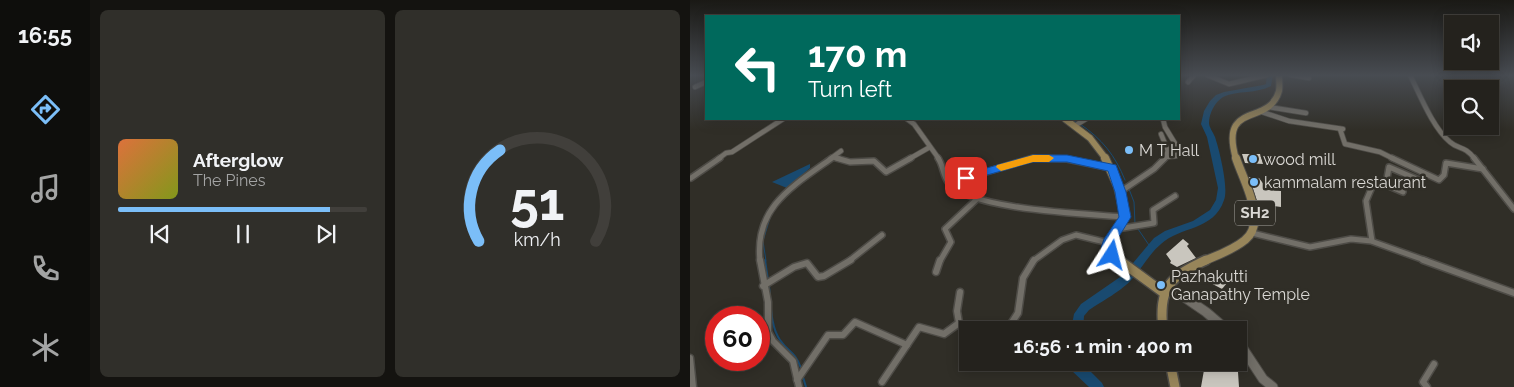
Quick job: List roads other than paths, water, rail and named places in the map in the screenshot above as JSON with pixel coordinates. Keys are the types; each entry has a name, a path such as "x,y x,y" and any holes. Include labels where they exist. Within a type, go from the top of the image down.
{"main road":[{"path":"1269,107 1276,100 1279,93"},
{"name":"SH2","path":"1166,289 1188,270 1238,245 1252,233 1256,216 1241,176 1232,134 1240,120 1269,107"},
{"path":"1067,120 1076,125 1100,148 1112,168 1120,192 1125,217 1109,243 1108,248 1112,255 1139,275 1206,312 1216,321"},
{"path":"1163,321 1162,300 1166,289"},
{"path":"1247,355 1263,379 1273,387"},
{"path":"1172,371 1175,387"}],"street":[{"path":"1419,93 1435,123 1450,143 1468,150 1514,209"},
{"path":"1269,107 1306,113"},
{"path":"1259,111 1267,115 1298,122 1342,129 1345,144 1380,152 1439,180 1444,175 1446,163 1483,169"},
{"path":"691,178 726,153 732,152 781,120"},
{"path":"908,120 914,124 940,161 948,183 966,196 1000,205 1125,217"},
{"path":"1076,125 1084,120"},
{"path":"1163,120 1165,127 1179,150 1176,156 1165,157"},
{"path":"1120,192 1165,157 1168,152 1161,134"},
{"path":"834,157 850,162 874,161 886,172 930,147"},
{"path":"798,384 792,360 774,343 768,332 769,318 763,286 759,240 765,219 773,206 791,188 841,152"},
{"path":"966,178 1033,158 1067,159 1112,168"},
{"path":"1386,184 1389,167 1419,180"},
{"path":"1372,241 1366,201 1375,180 1403,192"},
{"path":"1118,229 1154,223 1153,210 1175,196"},
{"path":"936,272 938,264 951,242 945,229 977,198"},
{"path":"1252,233 1310,247 1351,239 1372,241 1514,294"},
{"path":"763,286 794,267 807,263 818,277 824,276 856,258 866,245 882,235"},
{"path":"1013,321 1018,313 1023,278 1034,260 1062,240 1076,235 1109,243"},
{"path":"882,382 919,327 944,334 959,323 957,311 960,292"},
{"path":"798,384 828,335 843,335 855,322 906,345"},
{"path":"690,358 693,387"},
{"path":"1427,387 1423,382 1434,364"}],"water":[{"path":"810,164 810,168 787,188 772,182"}],"waterway":[{"path":"1078,321 1079,314 1085,307 1127,278 1157,241 1168,234 1196,224 1213,212 1220,200 1222,188 1211,137 1205,124 1208,111 1213,102 1219,97 1230,93"},
{"path":"1072,120 1076,122"},
{"path":"1080,124 1107,148 1125,180"},
{"path":"1129,189 1134,202 1135,224"},
{"path":"766,261 763,241 770,218"},
{"path":"1138,229 1151,248"},
{"path":"765,260 768,280"},
{"path":"769,286 774,328 780,340 794,355 801,368"},
{"path":"1080,371 1098,387"},
{"path":"803,377 806,387"}],"place":[{"name":"M T Hall","path":"1129,150"},
{"name":"wood mill","path":"1253,159"},
{"name":"kammalam restaurant","path":"1254,182"},
{"name":"Pazhakutti Ganapathy Temple","path":"1161,285"}]}
